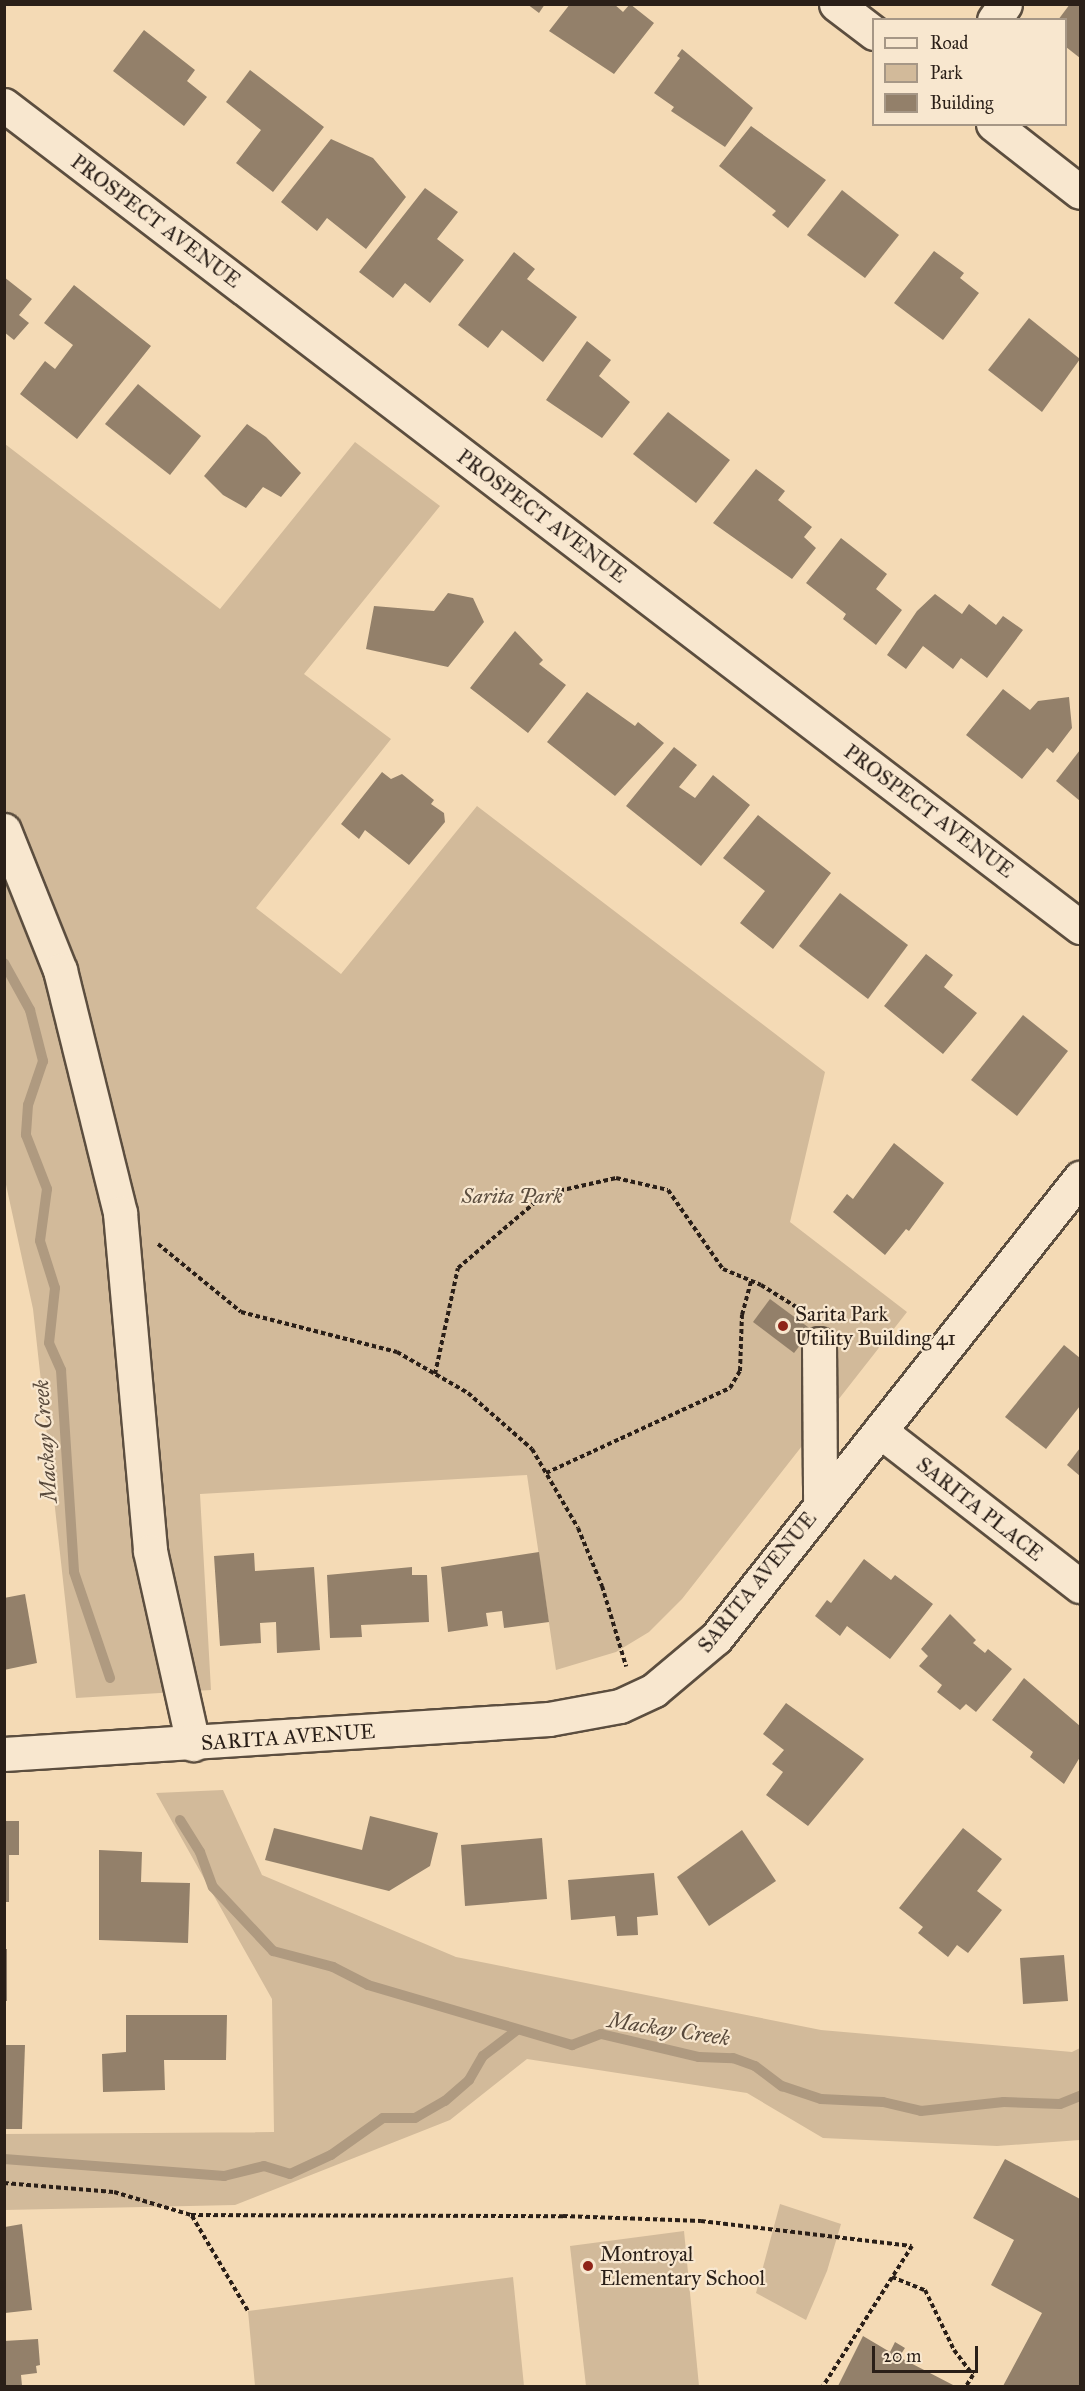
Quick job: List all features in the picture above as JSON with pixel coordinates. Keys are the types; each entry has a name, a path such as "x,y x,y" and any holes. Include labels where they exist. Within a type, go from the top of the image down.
{"street":[{"path":"836,4 872,32"},
{"path":"995,18 1005,4"},
{"name":"PROSPECT AVENUE","path":"4,105 1080,927"},
{"path":"996,126 1080,192"},
{"path":"4,830 60,970 120,1213 150,1551 193,1744"},
{"name":"SARITA AVENUE","path":"4,1755 193,1744 586,1715 636,1699 678,1673 716,1638 1080,1178"},
{"path":"819,1344 820,1505"},
{"name":"SARITA PLACE","path":"880,1431 1080,1586"}],"path":[{"path":"435,1374 458,1268 545,1194 616,1178 668,1190 697,1228 723,1269 751,1281 812,1317 825,1337 819,1344"},
{"path":"120,1213 242,1312 397,1352 468,1393 532,1449 578,1528 602,1586 636,1699"},
{"path":"545,1472 730,1388 740,1371 742,1315 751,1281"},
{"path":"4,2183 114,2192 191,2215 563,2216 701,2221 912,2246 823,2386"},
{"path":"191,2215 248,2311"},
{"path":"892,2277 925,2290 954,2349 972,2375 966,2386"}],"green space":[{"name":"Sarita Park","path":"355,442 440,506 304,674 391,739 256,908 341,974 477,806 825,1072 790,1222 907,1312 682,1599 649,1632 616,1652 556,1670 527,1475 200,1494 211,1690 76,1698 33,1309 5,1180 5,444 220,609"},
{"path":"223,1790 262,1875 456,1957 821,2030 1072,2052 1080,2048 1080,2140 997,2146 823,2138 747,2093 527,2059 450,2120 235,2205 5,2210 5,2134 274,2132 272,1999 156,1793"},
{"path":"780,2204 841,2224 827,2271 806,2320 756,2293"},
{"path":"684,2231 699,2386 586,2386 570,2246"},
{"path":"513,2277 524,2386 255,2386 248,2311"}],"building":[{"path":"527,4 545,4 539,13"},
{"path":"570,4 614,4 623,12 630,4 654,23 614,74 549,31"},
{"path":"1070,4 1080,4 1080,58 1067,48 1067,18 1060,18"},
{"path":"144,30 195,70 187,81 207,97 184,126 113,71"},
{"path":"682,49 753,108 725,147 671,111 674,107 654,93 680,58 677,56"},
{"path":"250,70 324,127 273,192 236,163 261,130 226,102"},
{"path":"751,126 826,180 788,228 772,215 776,211 719,166"},
{"path":"331,139 373,158 406,197 366,249 327,218 317,231 281,202"},
{"path":"425,188 458,212 437,239 464,260 430,303 405,283 393,298 359,272"},
{"path":"842,190 899,235 865,278 807,235"},
{"path":"934,251 964,273 960,278 979,293 943,340 894,303"},
{"path":"514,252 535,269 527,279 577,317 543,362 502,330 488,348 458,325"},
{"path":"4,277 32,299 19,315 29,323 14,340 4,332"},
{"path":"74,285 151,346 77,439 20,394 45,361 55,369 73,345 44,323"},
{"path":"1029,318 1080,359 1042,412 988,370"},
{"path":"587,341 611,360 599,376 630,402 602,438 546,400"},
{"path":"138,384 201,436 170,475 105,424"},
{"path":"668,412 730,460 696,503 633,454"},
{"path":"247,424 266,437 301,473 281,497 263,487 246,508 223,495 204,476"},
{"path":"756,469 785,491 778,500 812,527 804,537 816,548 792,579 713,523"},
{"path":"841,538 887,574 876,589 902,610 876,645 843,619 846,614 806,583"},
{"path":"448,593 473,598 484,622 448,667 366,649 374,606 434,611"},
{"path":"935,594 962,614 969,604 996,625 1003,616 1023,630 987,678 961,658 953,669 923,646 906,669 887,655 917,611"},
{"path":"515,631 543,660 539,664 566,685 528,733 470,688"},
{"path":"1003,689 1030,710 1038,701 1069,697 1072,728 1053,753 1047,748 1022,779 966,735"},
{"path":"587,692 635,726 638,722 664,743 615,796 547,742"},
{"path":"674,747 697,765 679,787 695,798 713,775 750,805 701,866 626,806"},
{"path":"1080,750 1080,801 1056,781"},
{"path":"382,772 391,779 402,774 434,800 431,804 444,813 445,822 409,865 365,830 359,839 341,824"},
{"path":"758,815 831,873 773,949 740,923 765,891 723,858"},
{"path":"840,893 908,945 868,999 799,946"},
{"path":"926,954 953,975 944,987 977,1013 943,1054 884,1006"},
{"path":"1023,1015 1068,1051 1017,1116 971,1080"},
{"path":"894,1143 944,1183 909,1231 906,1229 885,1255 833,1212 847,1194 853,1199"},
{"name":"Sarita Park Utility Building 41","path":"770,1299 812,1330 794,1353 753,1322"},
{"path":"1064,1345 1080,1358 1080,1406 1046,1449 1005,1417"},
{"path":"1080,1448 1080,1476 1067,1465"},
{"path":"539,1552 549,1622 504,1628 502,1611 486,1613 488,1626 448,1632 441,1567"},
{"path":"254,1553 255,1571 314,1567 320,1650 277,1653 276,1622 260,1623 261,1643 220,1646 214,1556"},
{"path":"864,1559 891,1580 895,1575 933,1604 890,1659 847,1626 840,1636 815,1616 827,1600 831,1603"},
{"path":"412,1567 412,1575 427,1575 429,1622 361,1625 362,1637 330,1638 327,1575"},
{"path":"25,1594 37,1663 4,1670 4,1598"},
{"path":"950,1614 976,1640 973,1643 985,1653 988,1649 1012,1669 976,1712 966,1704 960,1710 937,1692 942,1685 919,1666 928,1656 921,1649"},
{"path":"1024,1678 1080,1726 1080,1757 1064,1784 1030,1757 1033,1752 992,1720"},
{"path":"786,1703 864,1759 808,1826 766,1795 783,1772 772,1764 784,1750 763,1734"},
{"path":"370,1816 438,1833 430,1866 389,1891 265,1860 274,1828 362,1850"},
{"path":"4,1821 19,1821 19,1855 9,1855 9,1902 4,1902"},
{"path":"963,1828 1002,1859 977,1891 1002,1910 968,1953 957,1945 948,1957 918,1933 923,1927 899,1908"},
{"path":"742,1830 776,1881 709,1926 677,1877"},
{"path":"542,1838 547,1899 465,1906 461,1845"},
{"path":"99,1850 142,1852 141,1882 190,1883 188,1943 99,1940"},
{"path":"654,1873 658,1915 637,1917 638,1935 617,1936 615,1916 571,1920 568,1880"},
{"path":"4,1949 7,1949 7,2001 4,2001"},
{"path":"1064,1955 1068,2001 1023,2004 1020,1958"},
{"path":"126,2015 227,2015 226,2060 164,2060 165,2090 103,2092 102,2054 126,2052"},
{"path":"4,2045 25,2045 22,2129 4,2129"},
{"path":"1005,2159 1080,2199 1080,2386 1003,2386 1042,2313 991,2285 1014,2240 973,2218"},
{"path":"22,2224 32,2310 5,2313 5,2227"},
{"path":"863,2336 890,2352 895,2342 905,2348 899,2357 955,2386 838,2386"},
{"path":"38,2339 40,2365 36,2366 37,2373 21,2375 22,2386 4,2386 4,2341"}],"waterway":[{"name":"Mackay Creek","path":"4,963 30,1010 43,1061 28,1105 26,1135 47,1189 40,1241 55,1288 49,1343 61,1370 74,1572 110,1678"},
{"name":"Mackay Creek","path":"180,1820 200,1852 213,1887 273,1951 333,1967 368,1985 572,2045 601,2034 699,2057 733,2058 755,2066 782,2086 821,2099 883,2102 921,2111 1004,2102 1060,2104 1080,2096"},
{"path":"4,2159 224,2176 264,2166 290,2174 331,2155 383,2118 415,2118 445,2101 469,2080 483,2056 517,2030"}],"place":[{"name":"Sarita Park Utility Building 41","path":"783,1326"},
{"name":"Montroyal Elementary School","path":"588,2266"}]}
